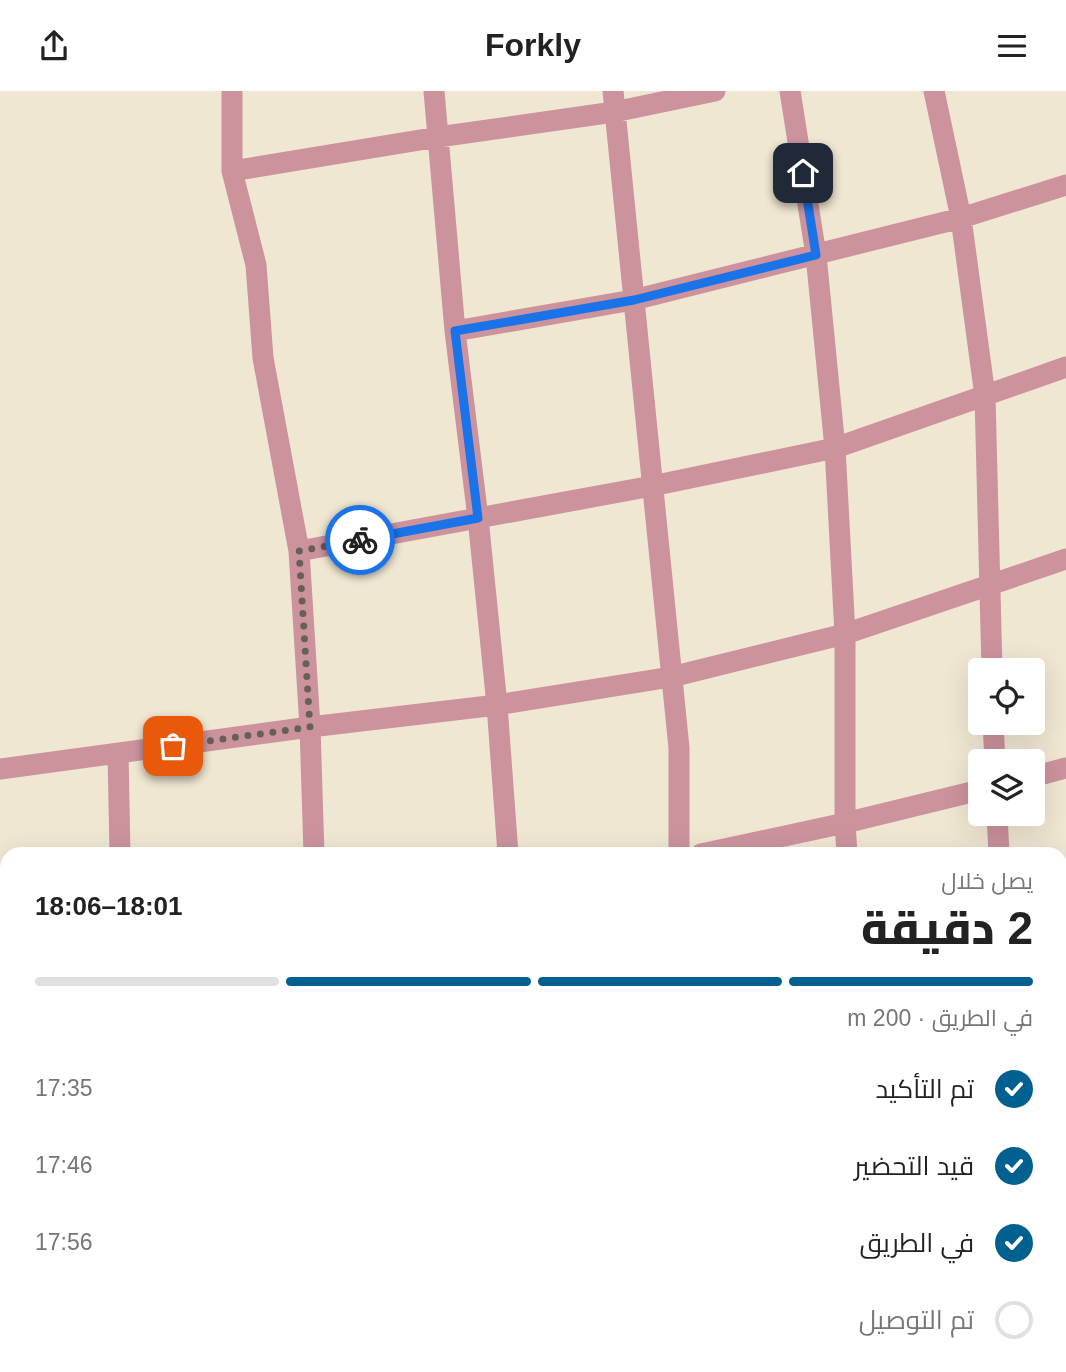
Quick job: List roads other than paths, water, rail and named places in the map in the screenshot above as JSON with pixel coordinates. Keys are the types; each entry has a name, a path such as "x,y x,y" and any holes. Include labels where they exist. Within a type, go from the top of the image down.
{"street":[{"path":"232,91 232,171 256,265 263,358 299,551 310,727 314,847"},
{"path":"434,91 455,331 497,705 507,847"},
{"path":"232,171 438,137 613,101 715,91"},
{"path":"790,91 816,255 835,448 845,634 847,847"},
{"path":"934,91 961,218 985,395 992,658"},
{"path":"613,101 679,748 678,847"},
{"path":"455,331 634,300 961,218 1066,185"},
{"path":"299,551 652,486 835,448 1066,367"},
{"path":"0,769 497,705 671,677 845,634 1066,559"},
{"path":"118,753 120,847"},
{"path":"1045,774 1066,768"},
{"path":"734,847 968,793"},
{"path":"998,826 999,847"}]}
